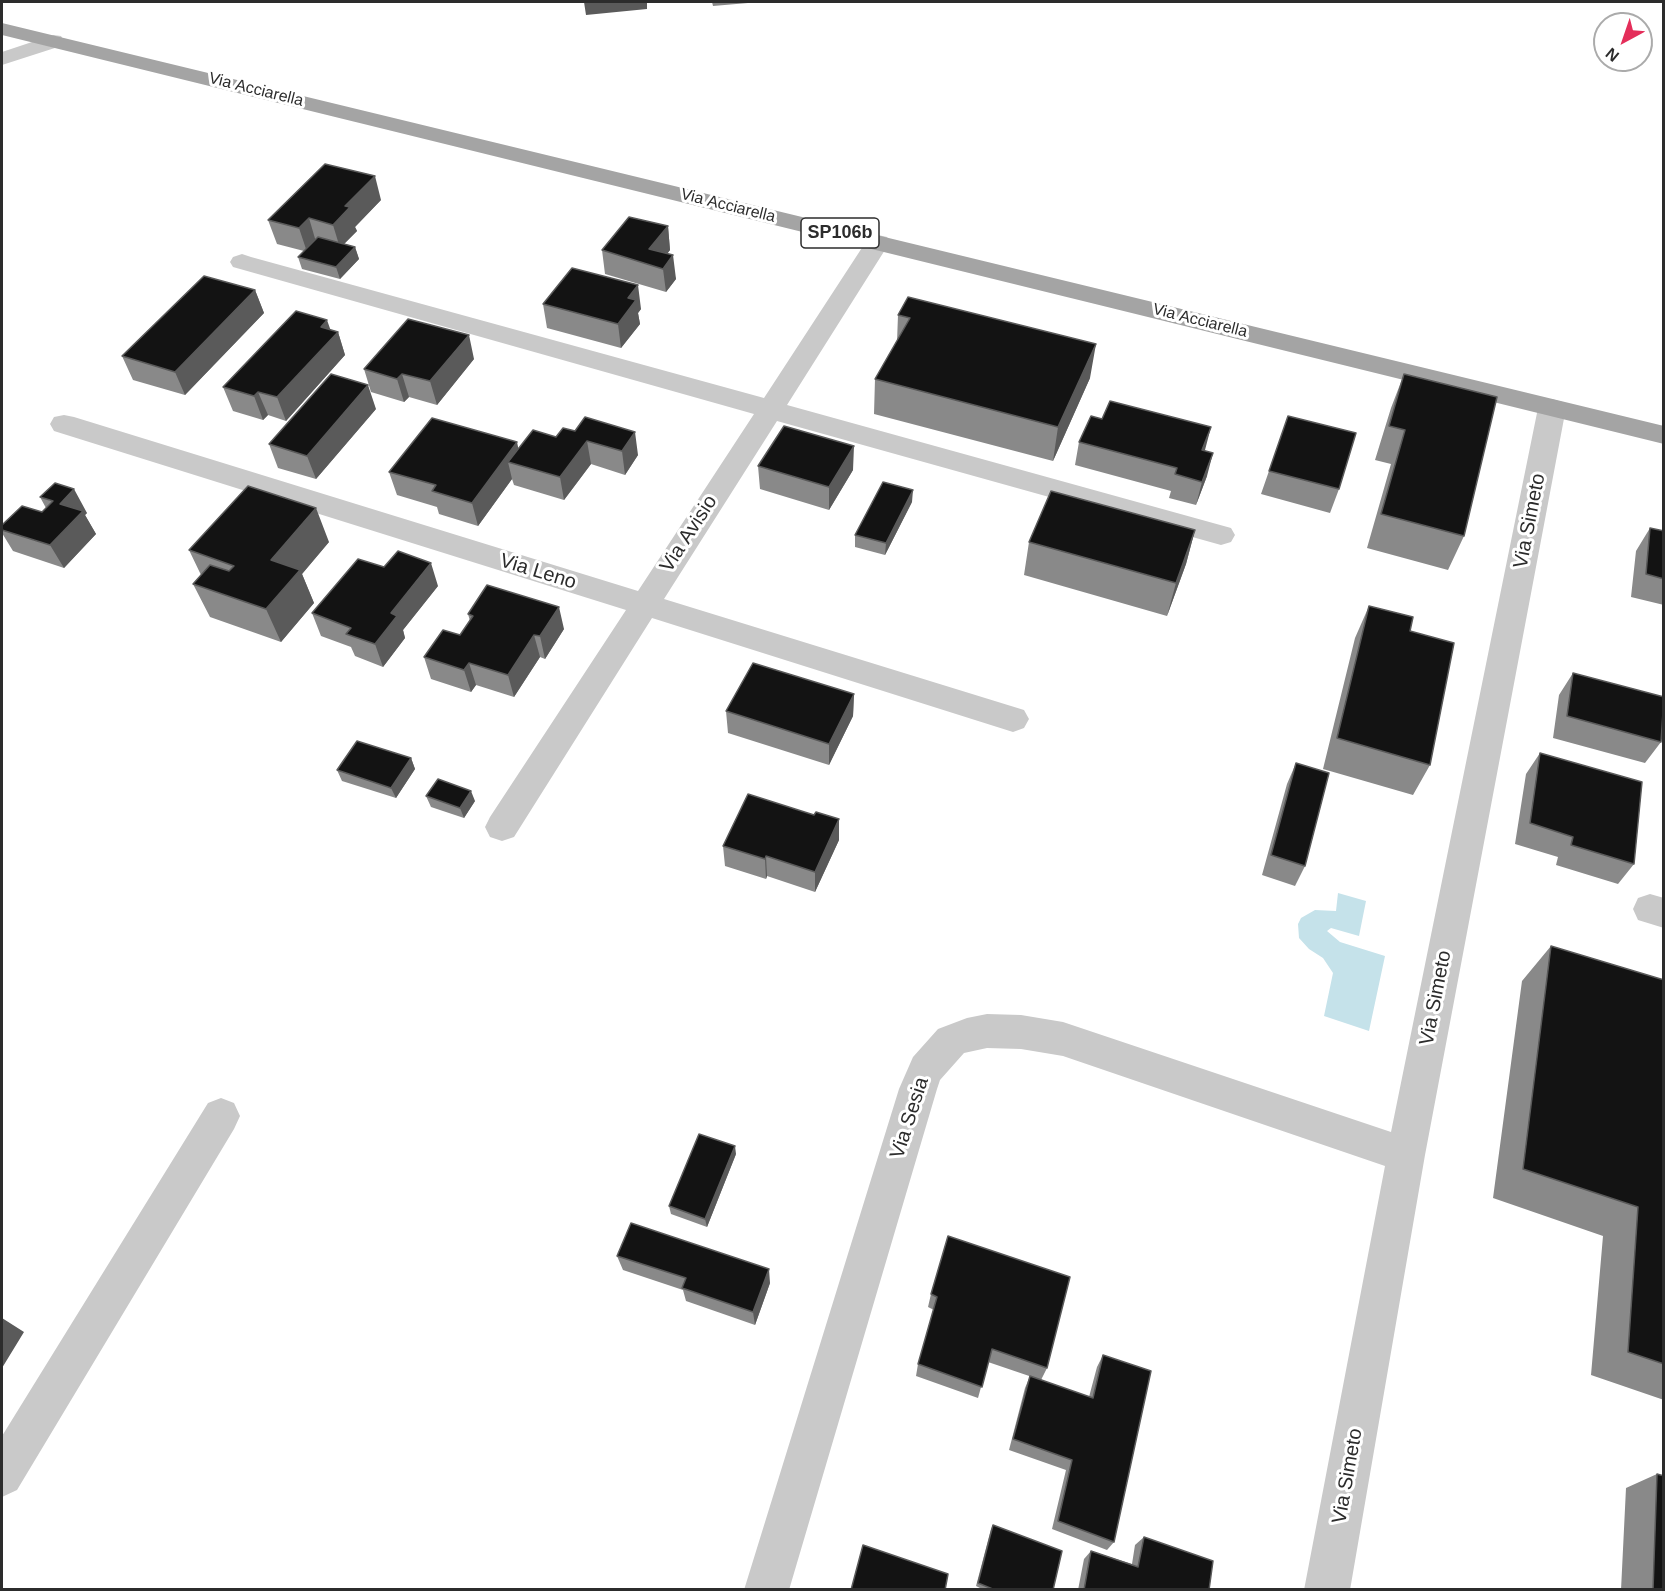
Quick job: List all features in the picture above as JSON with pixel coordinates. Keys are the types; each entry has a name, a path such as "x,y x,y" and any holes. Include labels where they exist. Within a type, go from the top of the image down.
{"main road":[{"name":"Via Acciarella","path":"6,35 53,41 1664,435"}],"street":[{"path":"2,59 53,41"},
{"name":"Via Avisio","path":"501,827 878,242"},
{"path":"242,262 1221,535"},
{"name":"Via Simeto","path":"1327,1590 1406,1155 1552,408"},
{"name":"Via Leno","path":"64,424 1013,719"},
{"name":"Via Sesia","path":"766,1590 918,1089 926,1069 951,1041 987,1031 1021,1032 1062,1039 1406,1155"},
{"path":"2,1475 221,1116"}],"water":[{"path":"1338,893 1366,901 1359,936 1331,928 1327,931 1340,942 1385,956 1369,1031 1324,1016 1333,973 1323,958 1309,949 1299,938 1298,924 1301,918 1315,910 1336,911"}],"building":[{"path":"325,164 375,176 345,206 350,207 333,225 309,218 299,228 268,220"},
{"path":"629,217 668,226 649,249 673,255 663,269 602,250"},
{"path":"318,237 355,247 336,267 298,257"},
{"path":"572,268 638,285 628,298 636,300 618,324 543,304"},
{"path":"204,276 255,290 175,372 122,356"},
{"path":"908,297 1096,344 1058,427 875,379 910,318 898,315"},
{"path":"296,311 327,320 321,327 338,332 277,397 258,392 254,396 223,387"},
{"path":"408,319 469,335 430,381 402,374 397,379 364,369"},
{"path":"331,374 368,385 307,456 269,444"},
{"path":"1404,374 1497,397 1464,536 1381,514 1405,430 1389,426"},
{"path":"1110,401 1211,427 1202,450 1213,453 1202,482 1175,474 1177,468 1079,442 1091,416 1102,419"},
{"path":"1288,416 1356,433 1339,489 1269,471"},
{"path":"585,417 635,432 622,451 587,441 560,477 508,462 533,430 556,437 563,428 575,431"},
{"path":"432,418 517,442 472,503 432,491 436,485 389,472"},
{"path":"784,426 854,446 829,487 758,466"},
{"path":"883,482 913,490 886,543 855,535"},
{"path":"55,483 74,489 60,504 83,511 50,545 2,530 2,525 22,506 42,512 53,501 40,497"},
{"path":"248,486 316,508 271,560 300,570 266,609 193,584 210,565 229,571 234,566 189,550"},
{"path":"1051,491 1195,530 1176,583 1029,542"},
{"path":"1650,528 1664,531 1664,579 1646,574"},
{"path":"398,551 431,563 391,613 397,616 375,644 346,634 351,628 312,613 358,559 384,567"},
{"path":"487,585 559,607 540,636 534,635 508,675 469,663 464,670 424,657 443,630 460,635 473,616 468,614"},
{"path":"1369,606 1413,617 1410,631 1454,643 1430,765 1337,738"},
{"path":"753,663 854,694 829,744 726,711"},
{"path":"1573,673 1664,697 1661,742 1567,716"},
{"path":"357,741 411,758 391,788 337,770"},
{"path":"1540,753 1642,782 1634,864 1571,845 1573,837 1530,823"},
{"path":"1296,763 1329,773 1305,866 1271,855"},
{"path":"438,779 471,791 460,808 426,796"},
{"path":"748,794 814,815 816,812 839,819 815,872 766,856 765,859 723,846"},
{"path":"1551,946 1664,980 1664,1364 1628,1352 1638,1207 1523,1169"},
{"path":"699,1134 735,1146 705,1219 669,1206"},
{"path":"631,1223 769,1269 753,1312 682,1288 686,1278 617,1256"},
{"path":"948,1236 1070,1277 1047,1368 992,1349 982,1387 918,1364 937,1297 931,1294"},
{"path":"1103,1355 1151,1371 1114,1542 1058,1521 1072,1460 1013,1439 1030,1376 1093,1398"},
{"path":"1657,1474 1664,1476 1664,1590 1653,1590"},
{"path":"993,1525 1062,1551 1053,1590 995,1590 978,1583"},
{"path":"1144,1537 1213,1561 1209,1590 1084,1590 1091,1551 1138,1567"},
{"path":"863,1545 948,1574 945,1590 851,1590"}]}
